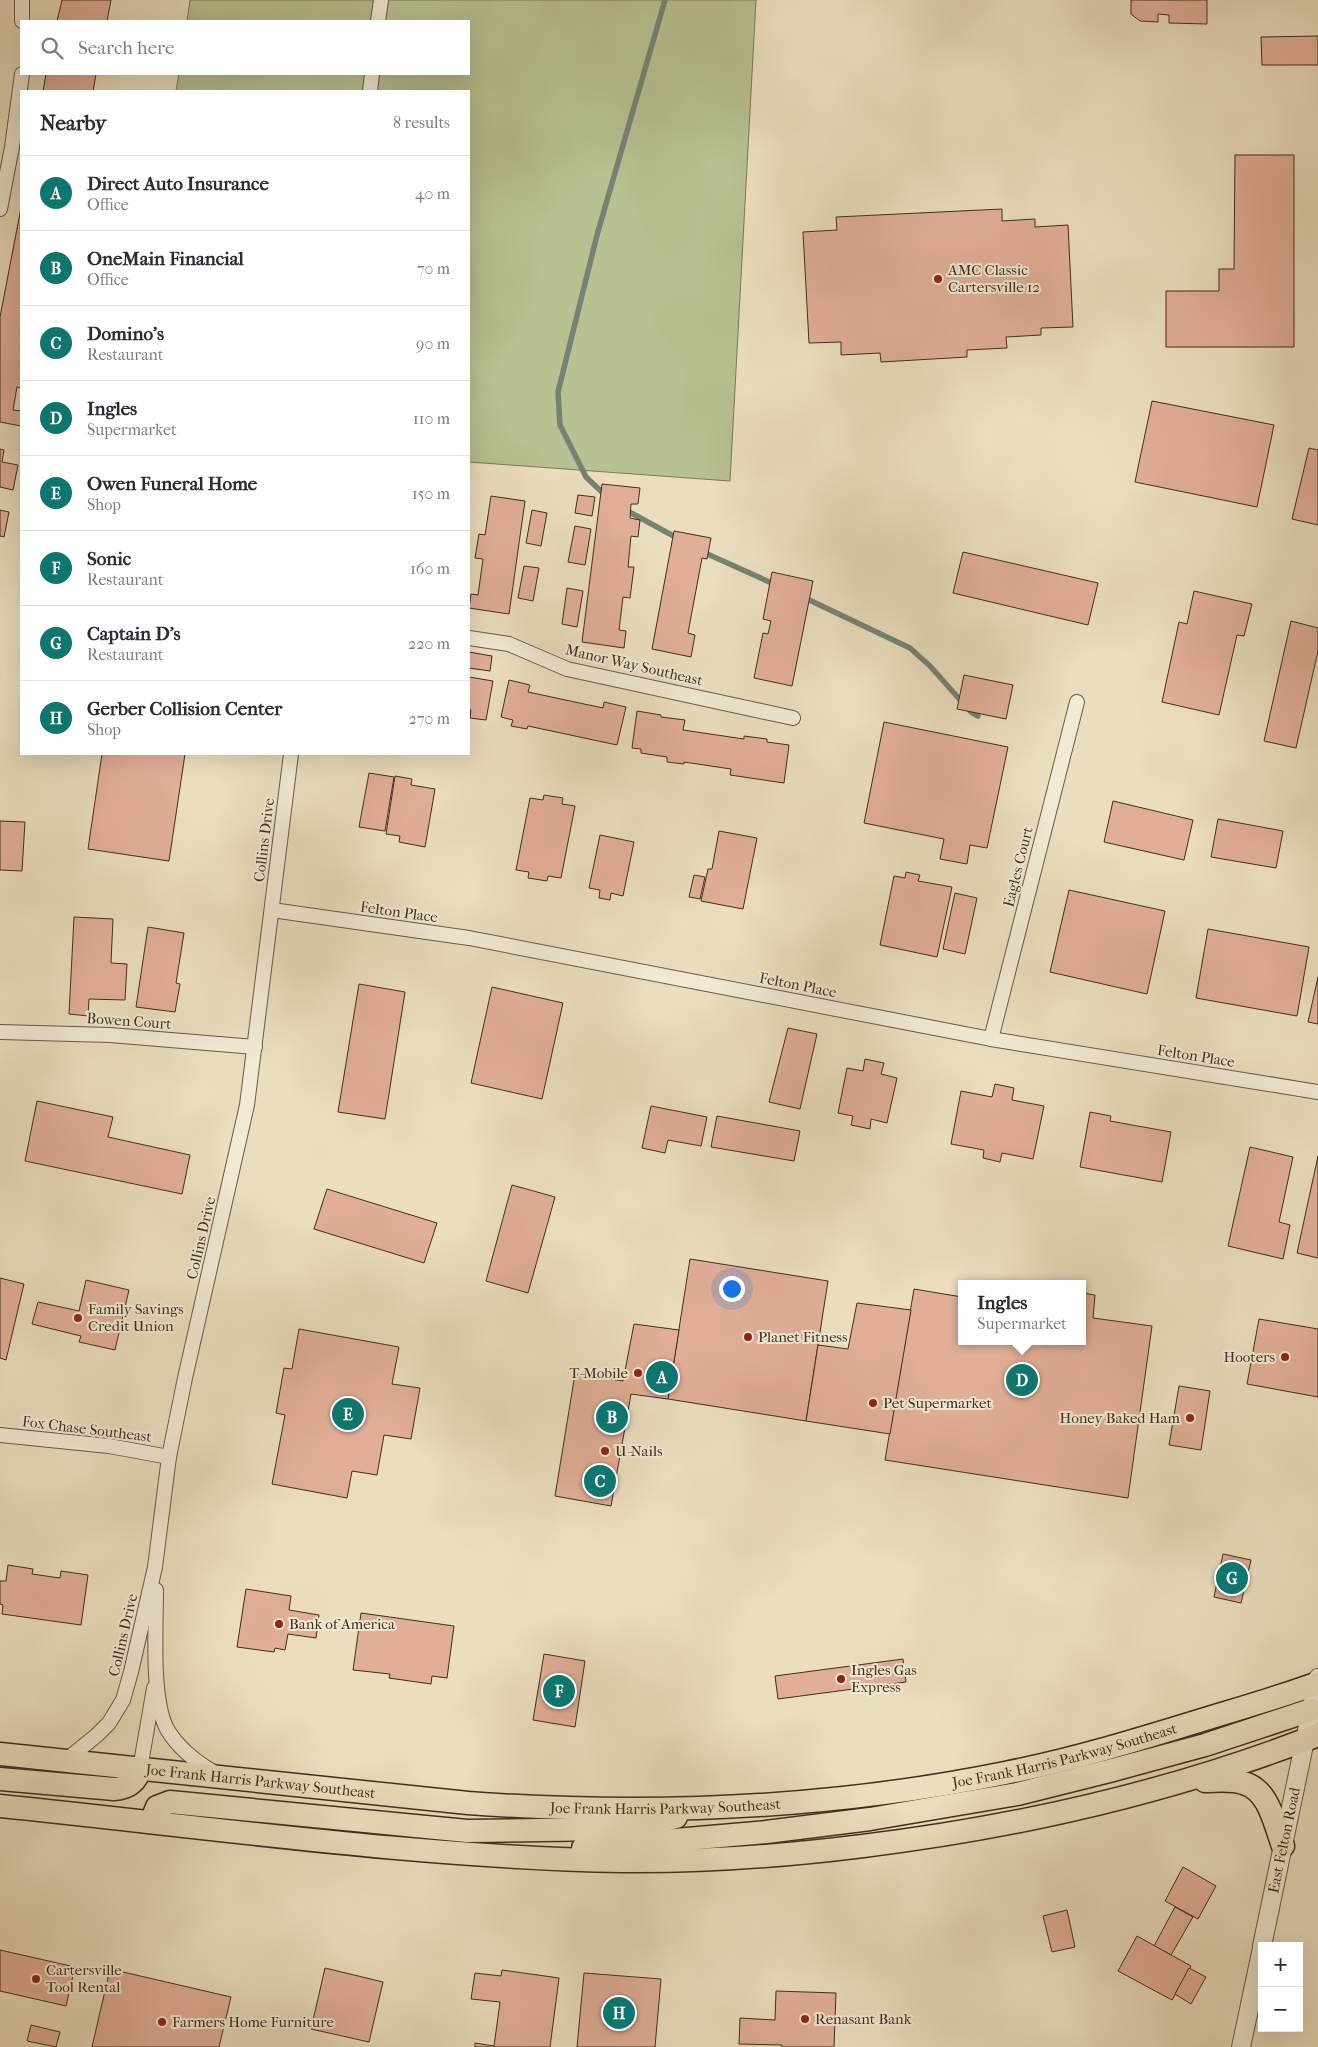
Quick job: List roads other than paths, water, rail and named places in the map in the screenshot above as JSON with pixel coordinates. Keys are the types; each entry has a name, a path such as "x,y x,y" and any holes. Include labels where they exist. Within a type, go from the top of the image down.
{"main road":[{"name":"Joe Frank Harris Parkway Southeast","path":"0,1754 399,1797 527,1808 693,1809 768,1805 885,1793 1004,1773 1122,1745 1318,1682"},
{"path":"576,1859 584,1847 766,1832 870,1819 1016,1794 1204,1745 1311,1710"},
{"path":"0,1806 380,1846 625,1861 735,1858 798,1854 900,1842 983,1828 1070,1810 1184,1781 1312,1737"},
{"path":"0,1779 114,1789 130,1785 140,1770"},
{"path":"1184,1781 1234,1781 1253,1787 1266,1801 1283,1846"},
{"path":"151,1822 157,1806 170,1802 436,1829 495,1832 643,1826 666,1822 693,1809"}],"street":[{"path":"22,0 22,20"},
{"path":"378,20 381,0"},
{"path":"0,209 12,147 22,75"},
{"path":"370,90 372,75"},
{"name":"Manor Way Southeast","path":"470,638 509,644 567,669 793,718"},
{"name":"Eagles Court","path":"991,1039 1077,702"},
{"name":"Collins Drive","path":"65,1761 109,1723 123,1700 156,1567 169,1456 247,1105 256,1048 291,755"},
{"name":"Felton Place","path":"272,910 469,938 991,1039 1318,1092"},
{"name":"Bowen Court","path":"0,1032 110,1035 256,1048"},
{"name":"Fox Chase Southeast","path":"0,1435 109,1446 169,1456"},
{"path":"156,1567 156,1672 161,1711 166,1727 175,1740 193,1758 224,1778"},
{"path":"140,1770 156,1672"},
{"name":"East Felton Road","path":"1263,1942 1283,1846 1312,1737 1311,1710 1318,1682"},
{"name":"East Felton Road","path":"1241,2047 1258,1966"}],"waterway":[{"path":"606,496 586,477 560,425 558,392 597,235 665,0"},
{"path":"624,509 679,539"},
{"path":"703,552 776,585"},
{"path":"803,597 910,648 930,666 971,712 978,716"}],"place":[{"name":"AMC Classic Cartersville 12","path":"938,279"},
{"name":"Family Savings Credit Union","path":"78,1318"},
{"name":"Planet Fitness","path":"748,1337"},
{"name":"Hooters","path":"1285,1357"},
{"name":"T-Mobile","path":"638,1373"},
{"name":"Direct Auto Insurance","path":"662,1377"},
{"name":"Ingles","path":"1022,1380"},
{"name":"Pet Supermarket","path":"873,1403"},
{"name":"Owen Funeral Home","path":"348,1414"},
{"name":"OneMain Financial","path":"612,1417"},
{"name":"Honey Baked Ham","path":"1190,1418"},
{"name":"U-Nails","path":"605,1451"},
{"name":"Domino's","path":"600,1481"},
{"name":"Captain D's","path":"1232,1578"},
{"name":"Bank of America","path":"279,1624"},
{"name":"Ingles Gas Express","path":"841,1679"},
{"name":"Sonic","path":"559,1691"},
{"name":"Cartersville Tool Rental","path":"36,1979"},
{"name":"Gerber Collision Center","path":"619,2013"},
{"name":"Renasant Bank","path":"805,2019"},
{"name":"Farmers Home Furniture","path":"162,2022"}]}
